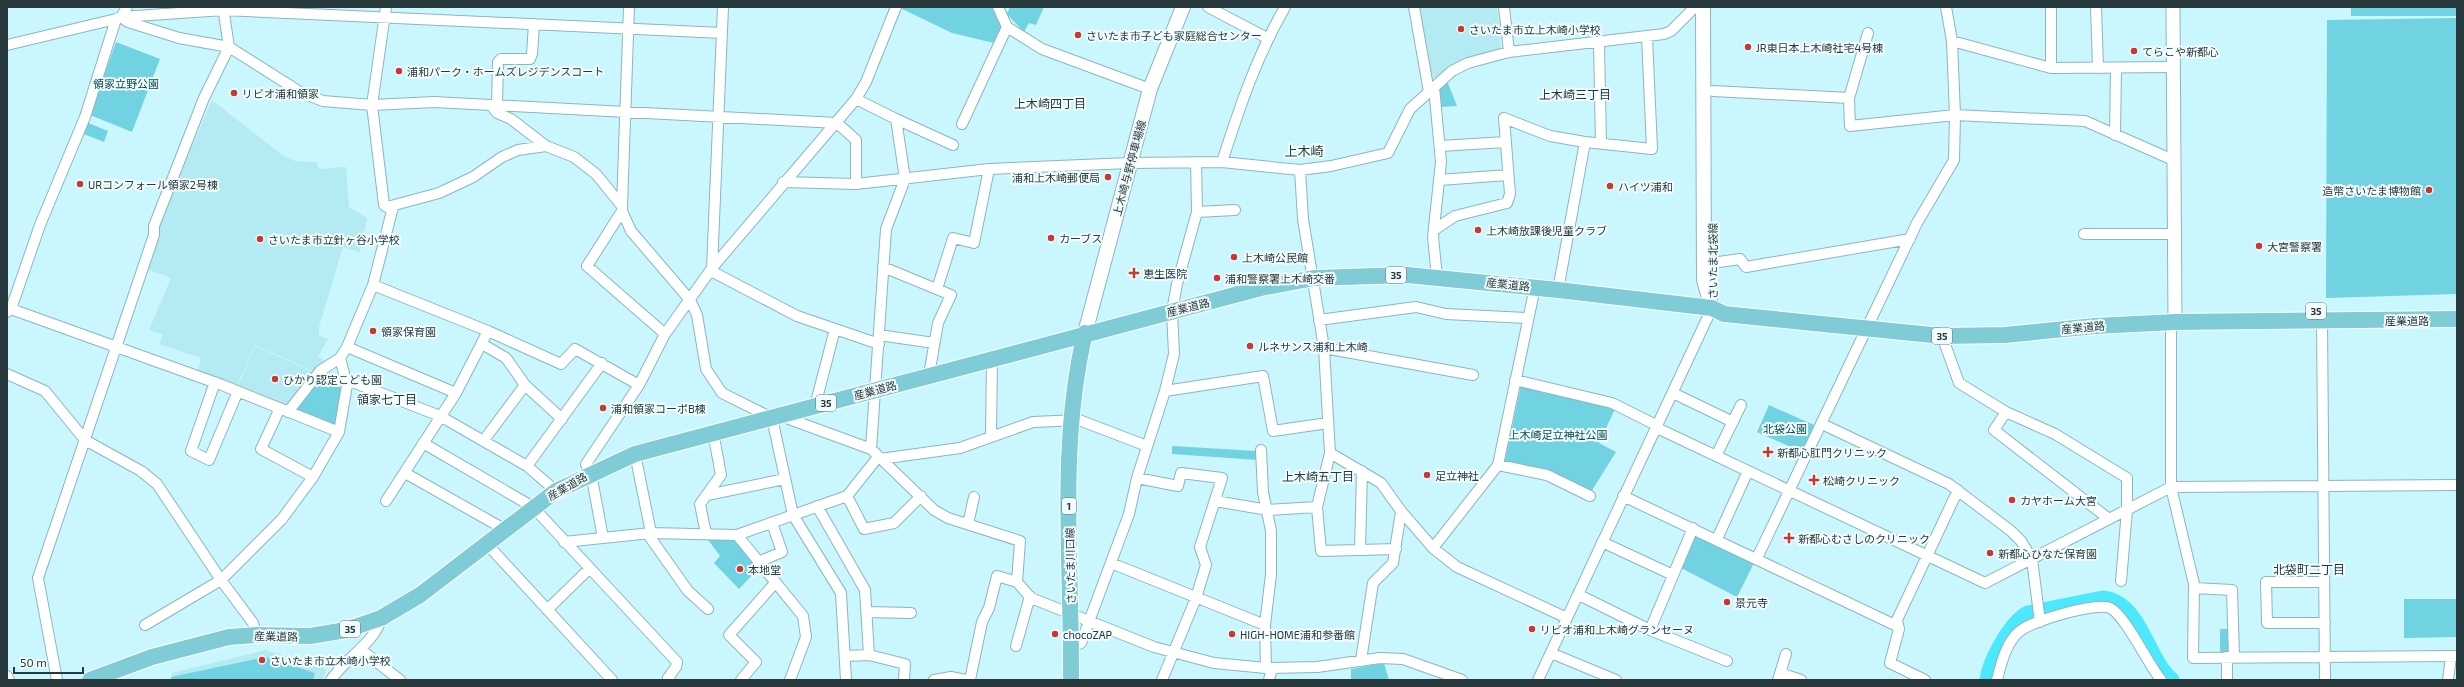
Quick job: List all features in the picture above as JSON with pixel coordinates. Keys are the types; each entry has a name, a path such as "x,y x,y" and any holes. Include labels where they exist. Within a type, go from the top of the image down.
{"main road":[{"name":"上木崎与野停車場線","path":"1085,333 1150,89 1183,7"},
{"name":"さいたま北袋線","path":"1703,7 1704,280 1712,308"},
{"name":"さいたま北袋線","path":"1712,7 1712,308"},
{"name":"産業道路","path":"90,680 152,657 229,637 256,635 310,636 329,634 381,618 415,598 556,491 591,473 635,454 712,432 776,417 1085,333 1261,288 1314,278 1377,274 1437,277 1712,308 1726,304 1942,336 2005,335 2175,316 2457,310"},
{"name":"産業道路","path":"1869,325 1972,327 2128,313 2175,316 2322,320 2457,319"},
{"name":"さいたま川口線","path":"1072,680 1068,466 1070,419 1075,377 1085,333"}],"street":[{"path":"127,7 119,18 85,117 40,225 9,311 215,382 339,432"},
{"path":"629,7 622,209 587,266 665,334"},
{"path":"712,270 723,7"},
{"path":"603,538 591,473 586,464 640,385 665,334 712,270 783,182 837,123 856,99 866,82 896,7"},
{"path":"998,7 1006,27 1042,49 1150,89"},
{"path":"1208,7 1267,38"},
{"path":"1222,162 1247,85 1267,38 1285,7"},
{"path":"1414,7 1431,89 1440,146 1439,180 1434,230 1437,277"},
{"path":"1504,7 1509,52"},
{"path":"783,182 856,184 989,169 1130,163 1222,162 1300,170 1331,166 1388,153 1410,109 1452,71 1468,63 1509,52 1599,43 1647,37 1671,32 1695,7"},
{"path":"1758,558 1789,490 1910,239 1954,160 1955,115 1952,42 1946,7"},
{"path":"2051,7 2051,68"},
{"path":"2096,7 2098,68"},
{"path":"2174,7 2173,160 2175,316 2172,331 2171,487 2194,588 2193,658 2454,656 2448,680"},
{"path":"57,680 38,578 154,235 154,226 204,98 229,47 224,8"},
{"path":"7,45 119,18 224,8 385,12 628,30 722,33"},
{"path":"385,12 372,105 384,205 393,207 439,193 473,177 502,157 518,150 546,146"},
{"path":"119,18 179,38 229,47 307,95 323,101 372,105 434,102 837,123 856,140 856,184"},
{"path":"534,24 532,54 530,58 501,59 498,62 494,105 497,113 510,119 546,146 574,157 596,174 622,209 631,231 690,300 697,315 706,369 722,393 776,417 871,448 879,458 934,510 948,518 1020,541 1017,582"},
{"path":"962,124 1006,27"},
{"path":"1868,33 1849,98 1850,126 1955,115 2085,121 2173,160"},
{"path":"1434,230 1455,216 1507,203 1510,194 1504,118 1550,136 1585,142 1652,149 1647,37"},
{"path":"1952,42 2051,68 2173,67"},
{"path":"1599,43 1601,143"},
{"path":"2115,135 2116,68"},
{"path":"1713,92 1849,98"},
{"path":"856,99 953,145"},
{"path":"871,448 886,230 905,179 896,119"},
{"path":"1440,146 1506,142"},
{"path":"1558,290 1585,142"},
{"path":"1072,647 1081,643 1129,514 1137,478 1165,391 1174,354 1172,311 1177,284 1198,212 1196,162"},
{"path":"937,289 953,238 974,243 989,169"},
{"path":"1300,170 1303,220 1314,278 1324,348 1330,453 1317,507 1321,551 1396,550"},
{"path":"1439,180 1508,175"},
{"path":"313,477 261,449 284,410 320,371 340,358 347,347 373,285 393,207"},
{"path":"1198,212 1235,210"},
{"path":"2084,234 2174,234"},
{"path":"1712,263 1740,259 1746,267 1910,239"},
{"path":"883,267 951,295 938,323 929,375"},
{"path":"712,270 797,316 835,329 879,339 934,343"},
{"path":"373,285 488,331 561,364 575,349 640,385"},
{"path":"1432,548 1498,465 1535,287"},
{"path":"1319,320 1416,308 1446,314 1528,318"},
{"path":"1538,680 1552,653 1623,496 1657,427 1712,308"},
{"path":"2322,320 2325,680"},
{"path":"815,406 835,329"},
{"path":"386,501 456,393 488,331"},
{"path":"1942,336 1959,383 2006,412 2055,434 2127,478 2127,510 2121,581"},
{"path":"482,344 506,358 525,385 562,419"},
{"path":"347,347 456,393"},
{"path":"1324,348 1473,375"},
{"path":"145,626 221,580 282,519 313,477 339,432 345,409 347,385 340,358"},
{"path":"991,436 992,358"},
{"path":"527,466 602,363"},
{"path":"7,374 45,391 85,440 141,471 157,484 221,580 253,623 256,635"},
{"path":"1165,391 1263,376 1273,431 1328,422"},
{"path":"345,379 440,416 527,466 556,491"},
{"path":"1515,380 1612,403 1716,456 1985,583 2171,487 2457,485"},
{"path":"215,382 191,450 210,460 238,391"},
{"path":"484,440 525,385"},
{"path":"1673,393 1733,422"},
{"path":"1716,456 1741,405"},
{"path":"2006,412 1994,430 2108,520"},
{"path":"776,417 785,478 793,515 841,593 846,680"},
{"path":"564,542 649,533 737,535 847,496 879,458 960,448 1033,422 1070,419 1079,420 1147,446"},
{"path":"1822,424 1958,490 2011,531 2021,541 2032,559 2040,622"},
{"path":"706,534 700,504 721,475 712,432"},
{"path":"423,443 533,507 677,662 676,668 668,678 670,680"},
{"path":"1261,450 1263,492 1268,510 1271,531 1272,574 1265,625 1270,680"},
{"path":"1330,453 1381,483 1401,511 1432,548 1457,567 1567,618"},
{"path":"635,454 649,533 688,591 708,609"},
{"path":"1498,465 1547,475 1590,496"},
{"path":"1360,550 1362,471"},
{"path":"1717,539 1748,471"},
{"path":"405,473 504,529"},
{"path":"1137,478 1178,486 1181,473 1222,478 1200,547 1206,565 1196,598 1162,680"},
{"path":"707,495 785,478"},
{"path":"1924,680 1890,663 1898,629 1897,620 1958,490"},
{"path":"847,496 864,530 894,523 920,496"},
{"path":"1623,496 1758,558 1897,626"},
{"path":"968,524 974,497"},
{"path":"1215,501 1268,510 1317,507"},
{"path":"817,506 865,590 869,655"},
{"path":"1361,660 1373,583 1393,563 1401,511"},
{"path":"758,562 782,552 772,522"},
{"path":"1650,630 1693,528"},
{"path":"737,535 803,616 806,637 790,680"},
{"path":"1602,542 1674,575"},
{"path":"486,543 612,680"},
{"path":"1111,563 1265,625"},
{"path":"547,610 589,569"},
{"path":"970,680 982,622 989,608 997,576 1017,582 1030,596 1154,647 1214,663 1269,668 1317,667 1361,660 1403,659 1462,680"},
{"path":"2324,582 2266,582 2267,623 2325,623"},
{"path":"741,680 756,662 729,635 775,583"},
{"path":"2194,588 2232,590 2231,657 2227,680"},
{"path":"1579,595 1650,630 1727,660"},
{"path":"1016,646 1030,596"},
{"path":"1996,680 2009,646 2019,632 2028,625 2094,608 2109,608 2123,621 2161,680"},
{"path":"867,612 911,613"},
{"path":"331,680 339,667 360,649 380,626 381,618"},
{"path":"360,649 400,680"},
{"path":"1552,653 1616,680"},
{"path":"1786,654 1779,676 1801,680"},
{"path":"845,656 869,655 905,664 904,680"},
{"path":"7,676 8,680"},
{"path":"934,680 951,677 966,680"}],"shaded area":[{"name":"さいたま市立上木崎小学校","path":"1419,7 1497,7 1501,50 1440,77 1431,78"},
{"name":"さいたま市立針ヶ谷小学校","path":"212,100 281,154 295,161 317,162 319,169 346,167 349,207 367,218 360,252 343,247 319,327 319,336 328,339 318,356 328,363 315,372 255,345 237,385 198,371 201,358 159,344 163,335 149,330 171,278 147,269 159,223"},
{"name":"ひかり認定こども園","path":"255,346 315,373 287,406 238,386"},
{"name":"さいたま市立木崎小学校","path":"266,650 326,669 323,680 171,680 172,673"}],"green space":[{"path":"898,7 998,7 1007,27 998,44 952,33"},
{"path":"1010,7 1044,7 1036,25 1029,23 1024,32 1007,14"},
{"path":"2351,7 2457,7 2457,16 2351,16"},
{"path":"2457,18 2457,294 2326,298 2327,20"},
{"name":"領家立野公園","path":"116,42 160,59 132,132 90,115"},
{"path":"1447,81 1457,106 1441,107 1439,87"},
{"path":"86,122 108,131 104,142 81,133"},
{"path":"319,379 344,389 338,426 333,427 295,411"},
{"name":"上木崎足立神社公園","path":"1521,385 1616,407 1599,443 1616,452 1591,492 1550,472 1505,461"},
{"name":"北袋公園","path":"1769,405 1814,425 1802,452 1757,432"},
{"path":"1172,446 1257,451 1257,460 1172,454"},
{"path":"1693,534 1755,561 1737,597 1681,568"},
{"path":"706,537 733,539 759,568 739,589 714,563 720,556"},
{"path":"2404,599 2457,599 2457,637 2404,638"},
{"path":"2220,629 2229,629 2230,654 2220,654"},
{"name":"さいたま市立木崎小学校","path":"266,657 315,673 313,680 171,680 171,677"},
{"path":"1384,663 1389,680 1351,680 1351,669"}],"waterway":[{"path":"1988,680 1993,663 2008,634 2021,619 2028,614 2103,599 2116,603 2126,611 2142,633 2162,670 2171,680"}],"place":[{"name":"さいたま市立上木崎小学校","path":"1461,29"},
{"name":"さいたま市子ども家庭総合センター","path":"1078,35"},
{"name":"JR東日本上木崎社宅4号棟","path":"1748,47"},
{"name":"てらこや新都心","path":"2134,51"},
{"name":"浦和パーク・ホームズレジデンスコート","path":"399,71"},
{"name":"リビオ浦和領家","path":"234,93"},
{"name":"浦和上木崎郵便局","path":"1108,177"},
{"name":"URコンフォール領家2号棟","path":"80,184"},
{"name":"ハイツ浦和","path":"1610,186"},
{"name":"造幣さいたま博物館","path":"2429,190"},
{"name":"上木崎放課後児童クラブ","path":"1478,230"},
{"name":"カーブス","path":"1051,238"},
{"name":"さいたま市立針ヶ谷小学校","path":"260,239"},
{"name":"大宮警察署","path":"2259,246"},
{"name":"上木崎公民館","path":"1234,257"},
{"name":"恵生医院","path":"1134,273"},
{"name":"浦和警察署上木崎交番","path":"1217,278"},
{"name":"領家保育園","path":"373,331"},
{"name":"ルネサンス浦和上木崎","path":"1250,346"},
{"name":"ひかり認定こども園","path":"275,379"},
{"name":"浦和領家コーポB棟","path":"603,408"},
{"name":"新都心肛門クリニック","path":"1768,452"},
{"name":"足立神社","path":"1427,475"},
{"name":"松崎クリニック","path":"1814,480"},
{"name":"カヤホーム大宮","path":"2012,500"},
{"name":"新都心むさしのクリニック","path":"1789,538"},
{"name":"新都心ひなた保育園","path":"1990,553"},
{"name":"本地堂","path":"740,569"},
{"name":"景元寺","path":"1727,602"},
{"name":"リビオ浦和上木崎グランセーヌ","path":"1532,629"},
{"name":"chocoZAP","path":"1055,634"},
{"name":"HIGH-HOME浦和参番館","path":"1232,634"},
{"name":"さいたま市立木崎小学校","path":"262,660"}],"district":[{"name":"上木崎三丁目","path":"1575,94"},
{"name":"上木崎四丁目","path":"1050,103"},
{"name":"上木崎","path":"1304,151"},
{"name":"領家七丁目","path":"387,399"},
{"name":"上木崎五丁目","path":"1318,476"},
{"name":"北袋町二丁目","path":"2309,569"}]}
